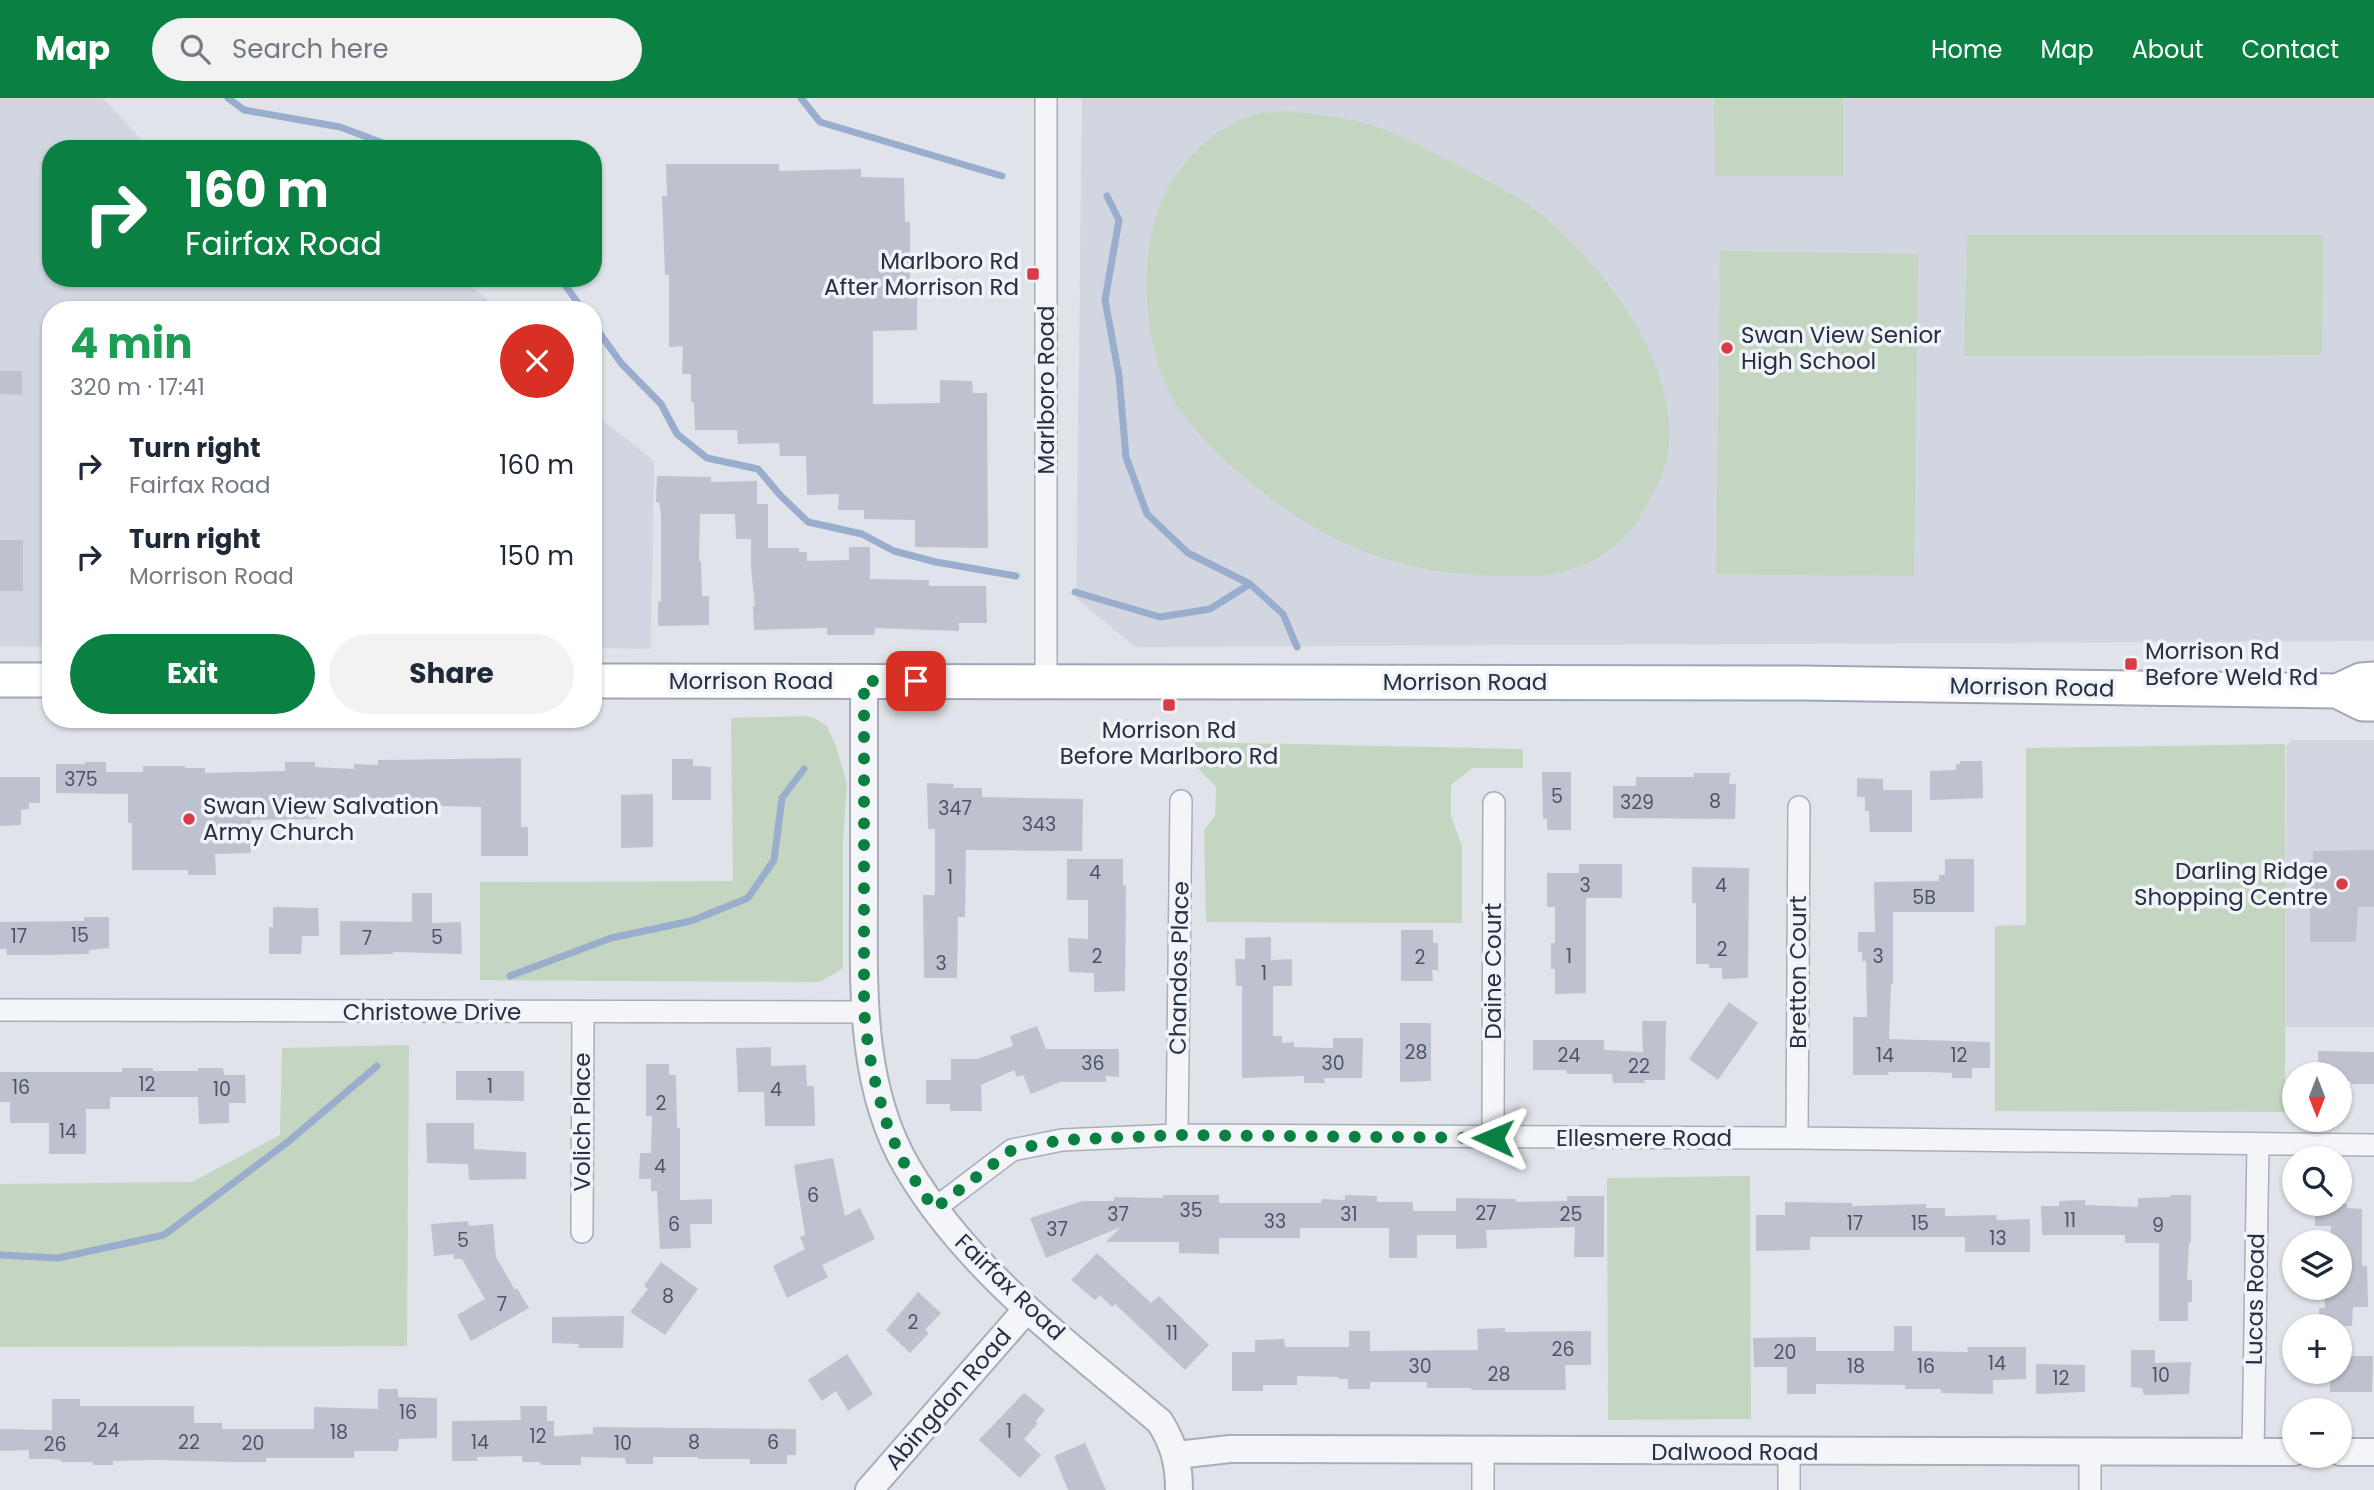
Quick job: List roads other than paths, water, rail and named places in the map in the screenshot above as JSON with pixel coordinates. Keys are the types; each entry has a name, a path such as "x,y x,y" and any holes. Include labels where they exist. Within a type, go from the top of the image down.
{"main road":[{"name":"Morrison Road","path":"602,681 1788,683 2337,691 2361,680 2374,679"},
{"path":"0,680 42,680"},
{"name":"Morrison Road","path":"2337,691 2363,704 2374,704"}],"street":[{"name":"Marlboro Road","path":"1046,98 1046,681"},
{"name":"Fairfax Road","path":"864,681 864,1012 877,1090 889,1131 906,1167 934,1209 986,1269 1027,1309 1160,1422 1177,1455 1178,1490"},
{"name":"Chandos Place","path":"1177,1135 1181,801"},
{"name":"Daine Court","path":"1493,803 1493,1138"},
{"name":"Bretton Court","path":"1797,1138 1799,807"},
{"name":"Christowe Drive","path":"0,1010 864,1012"},
{"name":"Volich Place","path":"582,1232 583,1013"},
{"name":"Ellesmere Road","path":"934,1209 1012,1150 1062,1140 1177,1135 1797,1138 2374,1145"},
{"name":"Lucas Road","path":"2253,1452 2258,1145"},
{"name":"Abingdon Road","path":"869,1490 1027,1309"},
{"name":"Dalwood Road","path":"1177,1455 1230,1450 2282,1452"},
{"path":"1483,1451 1483,1490"},
{"path":"2090,1451 2090,1490"},
{"path":"1789,1452 1789,1490"},
{"path":"2352,1452 2374,1452"}],"waterway":[{"path":"228,98 244,110 340,127 375,140"},
{"path":"801,98 820,122 1002,176"},
{"path":"1107,196 1119,220 1105,300 1119,376 1126,457 1147,514 1188,553 1250,584"},
{"path":"566,287 577,301"},
{"path":"602,337 621,363 661,404 677,434 707,458 758,469 808,522 862,534 894,551 936,562 1016,576"},
{"path":"1075,592 1160,617 1210,609 1250,584 1283,614 1297,647"},
{"path":"510,976 611,938 691,921 748,898 774,860 782,798 804,769"},
{"path":"0,1255 58,1258 164,1235 289,1141 377,1066"}],"place":[{"name":"Marlboro Rd After Morrison Rd","path":"1033,274"},
{"name":"Swan View Senior High School","path":"1727,348"},
{"name":"Morrison Rd Before Weld Rd","path":"2131,664"},
{"name":"Morrison Rd Before Marlboro Rd","path":"1169,705"},
{"name":"Swan View Salvation Army Church","path":"189,819"},
{"name":"Darling Ridge Shopping Centre","path":"2342,884"}]}
